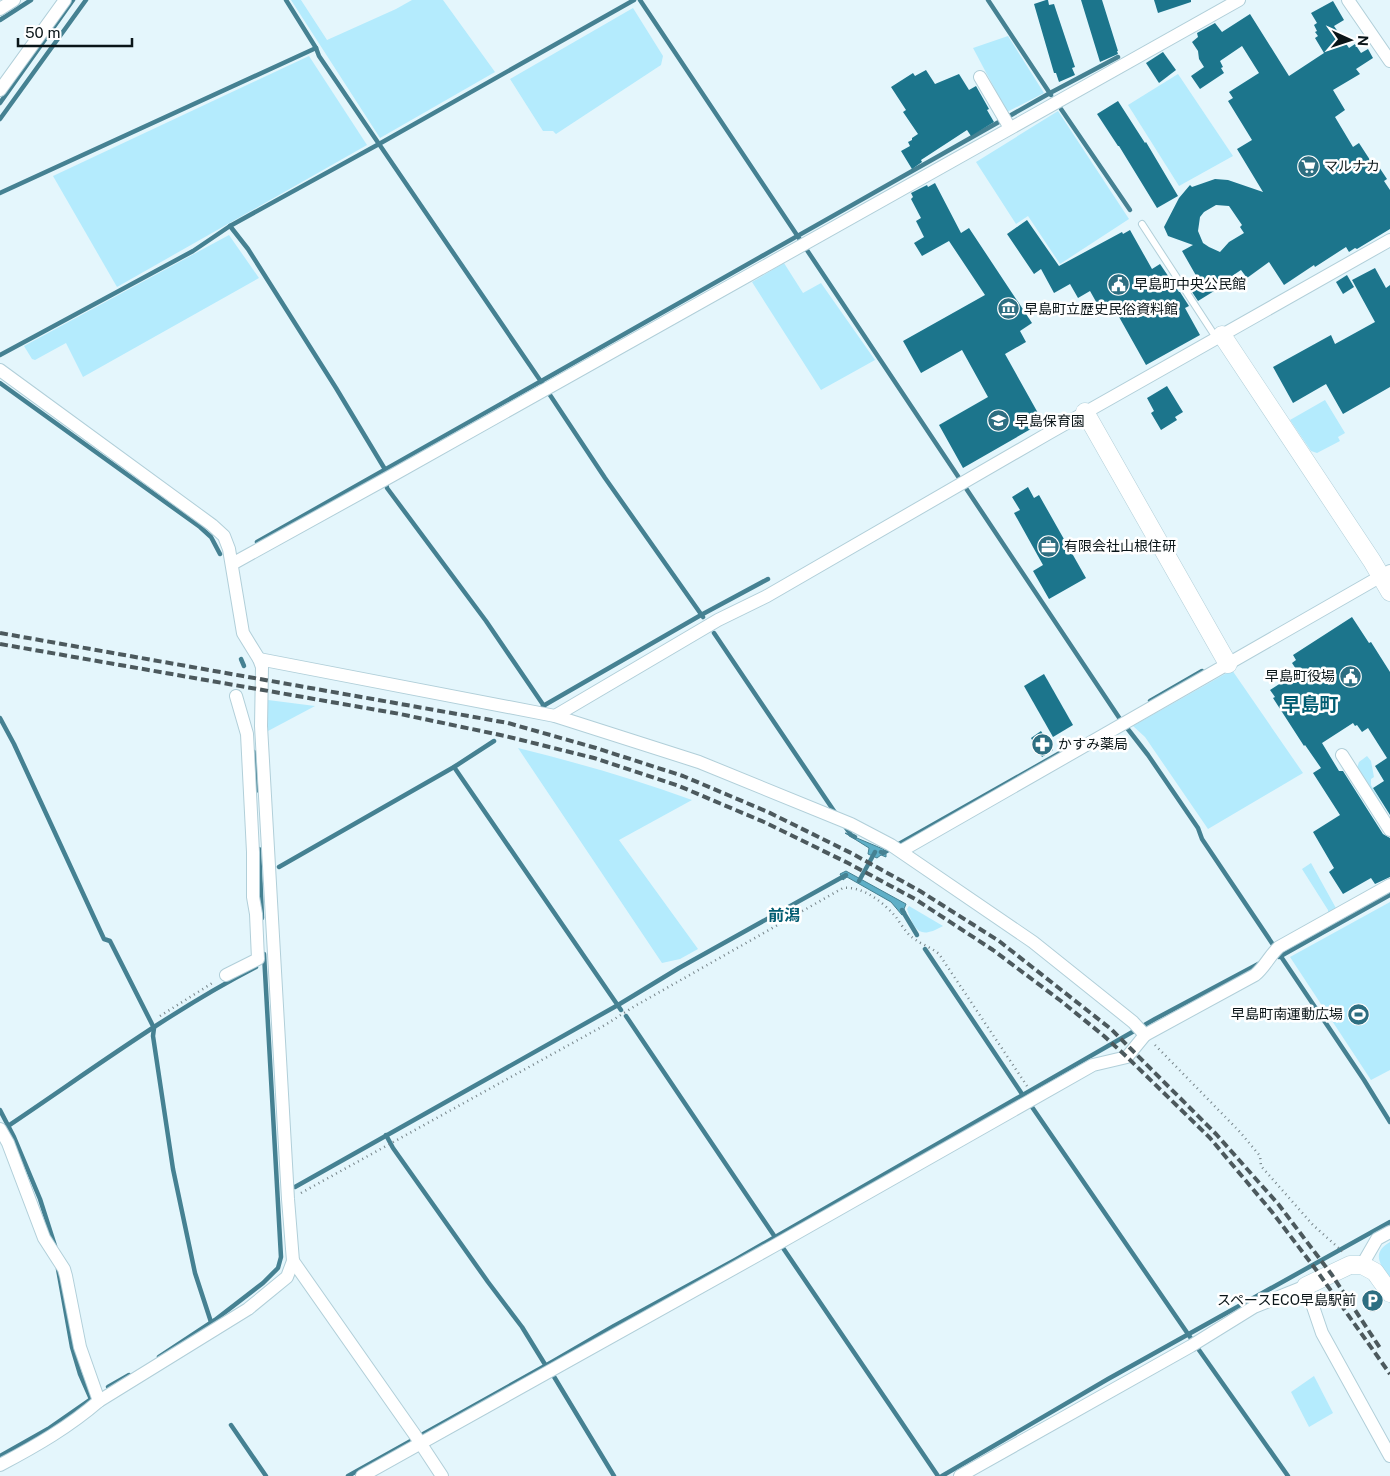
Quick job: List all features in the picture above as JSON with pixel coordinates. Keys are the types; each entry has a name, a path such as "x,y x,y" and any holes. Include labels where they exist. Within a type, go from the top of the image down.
{"street":[{"path":"0,9 14,0"},
{"path":"0,90 65,0"},
{"path":"232,564 393,476 803,244 1006,122 1239,0"},
{"path":"1348,0 1390,62"},
{"path":"980,77 1006,122"},
{"path":"555,716 718,620 767,596 1085,412 1390,240"},
{"path":"1220,337 1386,573 1390,592"},
{"path":"0,370 212,525 224,536 232,564 243,633 262,667 260,690 262,733 258,811"},
{"path":"1085,412 1228,664"},
{"path":"896,848 1124,725 1386,573"},
{"path":"259,659 555,716 700,762 851,824 896,848 1033,942 1140,1029"},
{"path":"0,1465 58,1433 99,1401 248,1309 287,1278 293,1261 265,953 258,811 247,734 236,696"},
{"path":"247,734 262,733"},
{"path":"1342,755 1390,830"},
{"path":"260,847 263,903 256,914 265,953"},
{"path":"362,1476 418,1440 778,1243 1093,1065 1127,1058 1140,1029 1255,976 1272,956 1390,885"},
{"path":"226,975 258,959 265,953"},
{"path":"2,1133 44,1238 66,1276 80,1347 99,1401"},
{"path":"1362,1265 1378,1239 1390,1232"},
{"path":"293,1261 442,1476"},
{"path":"960,1476 1254,1307 1350,1266 1362,1265 1375,1272 1390,1293"},
{"path":"1306,1286 1322,1333 1390,1456"}],"lane":[{"path":"1142,224 1220,337"}],"path":[{"path":"288,1199 605,1025 635,1006 843,888 851,887 877,900 887,908 914,939 932,948 939,954 1028,1088"},
{"path":"160,1016 226,975"},
{"path":"1140,1029 1240,1132 1260,1156 1261,1166 1313,1225 1339,1248"}],"shaded area":[{"path":"291,0 301,0 327,40 412,0 443,0 495,72 380,138"},
{"path":"633,8 663,56 661,65 556,134 553,131 543,131 510,79"},
{"path":"1008,36 1044,93 1007,112 973,48"},
{"path":"309,56 367,145 117,287 53,176"},
{"path":"1178,74 1233,156 1179,186 1128,105"},
{"path":"1058,111 1129,219 1060,264 1028,216 1016,224 976,162"},
{"path":"229,235 259,278 83,377 66,343 35,360 32,359 24,346"},
{"path":"784,263 803,293 821,283 875,360 821,390 752,282"},
{"path":"1325,400 1345,433 1338,437 1340,441 1317,453 1311,451 1290,420"},
{"path":"1232,670 1303,773 1208,829 1145,737 1133,726"},
{"path":"268,700 315,706 268,731"},
{"path":"518,748 606,772 692,800 619,840 698,949 680,959 662,963"},
{"path":"1367,756 1371,761 1374,777 1371,779 1371,785 1382,804 1380,806 1357,768 1359,762"},
{"path":"845,833 883,849 886,852 886,857 881,855 877,858 868,854 869,848"},
{"path":"1311,863 1337,910 1328,914 1328,910 1302,869"},
{"path":"846,871 906,904 904,909 906,913 902,915 891,902 847,877 843,880 840,874"},
{"name":"早島町南運動広場","path":"1390,902 1390,1070 1371,1080 1290,957"},
{"path":"909,906 943,926 929,932 919,931 910,917 907,909"},
{"path":"1390,1242 1390,1279 1381,1264 1379,1255 1384,1246"},
{"path":"1314,1376 1333,1413 1309,1427 1291,1392"}],"building":[{"path":"1048,0 1049,5 1054,4 1075,67 1072,68 1075,75 1059,82 1056,73 1054,73 1034,4"},
{"path":"1081,0 1102,0 1118,54 1100,62"},
{"path":"1154,0 1191,0 1191,2 1158,13"},
{"path":"1333,1 1344,20 1334,26 1349,48 1355,44 1361,53 1368,49 1373,58 1356,69 1360,74 1333,90 1345,110 1335,117 1353,147 1359,143 1372,163 1375,161 1387,179 1384,181 1390,190 1390,229 1357,249 1355,248 1349,252 1346,247 1284,285 1269,262 1247,278 1241,270 1217,286 1219,288 1198,301 1188,286 1198,279 1182,251 1193,245 1168,236 1164,227 1179,198 1190,185 1192,187 1215,179 1228,180 1263,192 1237,149 1252,140 1228,101 1233,98 1229,92 1259,73 1242,46 1220,61 1224,73 1200,89 1191,76 1204,67 1199,59 1198,51 1192,42 1198,37 1197,33 1215,23 1222,32 1250,14 1289,76 1324,53 1315,38 1318,36 1314,25 1317,23 1311,13","holes":["1216,205 1229,206 1242,225 1240,227 1244,233 1229,242 1220,252 1203,243 1198,231 1200,217 1204,212"]},
{"path":"1163,52 1176,70 1159,83 1146,63"},
{"path":"926,70 935,84 959,74 969,90 976,86 994,122 971,136 967,130 921,160 922,162 912,169 901,151 910,146 908,142 918,134 903,112 906,110 891,87 913,73 915,76"},
{"path":"1118,101 1146,142 1178,196 1157,208 1097,114"},
{"path":"935,183 961,233 969,228 1032,323 1020,331 1026,342 1005,354 1043,422 963,468 939,425 988,397 962,350 921,373 903,341 985,295 949,241 922,256 914,243 924,237 916,221 921,218 911,199 913,197 911,193"},
{"path":"1027,220 1059,266 1122,232 1123,234 1130,230 1152,269 1160,264 1180,292 1189,306 1185,308 1200,335 1146,365 1114,308 1103,314 1090,291 1078,298 1070,284 1054,293 1041,269 1034,274 1007,234"},
{"path":"1375,268 1386,288 1390,285 1390,387 1343,414 1326,384 1293,403 1273,367 1331,335 1335,344 1375,322 1352,280"},
{"path":"1347,275 1354,287 1343,294 1336,282"},
{"path":"1167,386 1183,412 1175,417 1177,420 1161,430 1151,413 1154,411 1147,398"},
{"path":"1028,487 1034,498 1039,495 1086,578 1049,599 1033,571 1043,565 1014,513 1020,510 1012,497"},
{"path":"1352,617 1390,672 1390,815 1373,788 1384,781 1375,766 1387,758 1368,728 1362,732 1353,723 1322,743 1339,771 1343,771 1383,834 1390,838 1390,877 1375,884 1371,878 1343,894 1329,872 1334,868 1313,832 1340,815 1313,773 1321,768 1304,746 1273,698 1275,697 1270,690 1298,672 1292,663 1296,660 1293,655"},
{"path":"1044,674 1073,725 1053,737 1024,686"},
{"path":"1041,731 1053,750 1042,757 1031,738"}],"waterway":[{"path":"0,20 31,0"},
{"path":"0,103 73,0"},
{"path":"0,119 86,0"},
{"path":"286,0 319,56 542,383"},
{"path":"0,355 193,251 230,226 634,0"},
{"path":"640,0 1120,719 1148,755 1198,828 1202,839 1364,1080 1390,1122"},
{"path":"988,0 1051,95"},
{"path":"0,193 316,48"},
{"path":"257,542 1050,93 1118,57"},
{"path":"1061,109 1130,210"},
{"path":"230,226 248,249 386,471"},
{"path":"0,383 200,527 211,537 220,554"},
{"path":"546,389 605,478 703,617"},
{"path":"386,481 387,488 486,621 544,706"},
{"path":"543,706 701,615 768,579"},
{"path":"714,633 836,814"},
{"path":"241,659 244,666"},
{"path":"1150,701 1202,671"},
{"path":"0,718 14,744 104,939 110,941 154,1028 153,1036 173,1169 195,1273 211,1322"},
{"path":"279,867 454,767 494,741"},
{"path":"881,852 883,853 1074,745"},
{"path":"254,752 256,791"},
{"path":"454,767 621,1010"},
{"path":"844,825 851,835 855,837"},
{"path":"259,849 262,918"},
{"path":"859,881 875,852"},
{"path":"295,1187 846,875"},
{"path":"1279,957 1390,895"},
{"path":"902,910 917,935"},
{"path":"925,949 1024,1097"},
{"path":"159,1357 215,1320 263,1283 278,1268 281,1257 264,954"},
{"path":"348,1476 735,1260 1155,1019 1262,962"},
{"path":"2,1130 159,1024 256,967"},
{"path":"626,1016 775,1237"},
{"path":"1032,1107 1288,1476"},
{"path":"0,1110 14,1137 40,1199 55,1246"},
{"path":"386,1135 393,1148 522,1327 546,1366"},
{"path":"942,1476 1108,1379 1390,1222"},
{"path":"781,1245 938,1476"},
{"path":"58,1269 72,1347 80,1374 91,1399"},
{"path":"108,1387 129,1375"},
{"path":"553,1375 614,1476"},
{"path":"0,1456 48,1429 94,1397"},
{"path":"231,1425 266,1476"}],"railway":[{"path":"0,633 508,723 596,748 683,776 768,812 853,854 920,891 999,941 1111,1029 1216,1134 1279,1205 1332,1275 1380,1348"},
{"path":"0,644 400,714 505,736 594,758 679,786 764,822 848,863 915,899 993,950 1061,1001 1127,1057 1210,1138 1272,1212 1317,1271 1390,1374"}],"place":[{"name":"マルナカ","path":"1308,166"},
{"name":"早島町中央公民館","path":"1118,284"},
{"name":"早島町立歴史民俗資料館","path":"1008,309"},
{"name":"早島保育園","path":"999,421"},
{"name":"有限会社山根住研","path":"1048,546"},
{"name":"早島町役場","path":"1351,676"},
{"name":"かすみ薬局","path":"1042,744"},
{"name":"早島町南運動広場","path":"1359,1014"},
{"name":"スペースECO早島駅前","path":"1372,1300"}],"district":[{"name":"早島町","path":"1310,704"},
{"name":"前潟","path":"784,915"}]}
